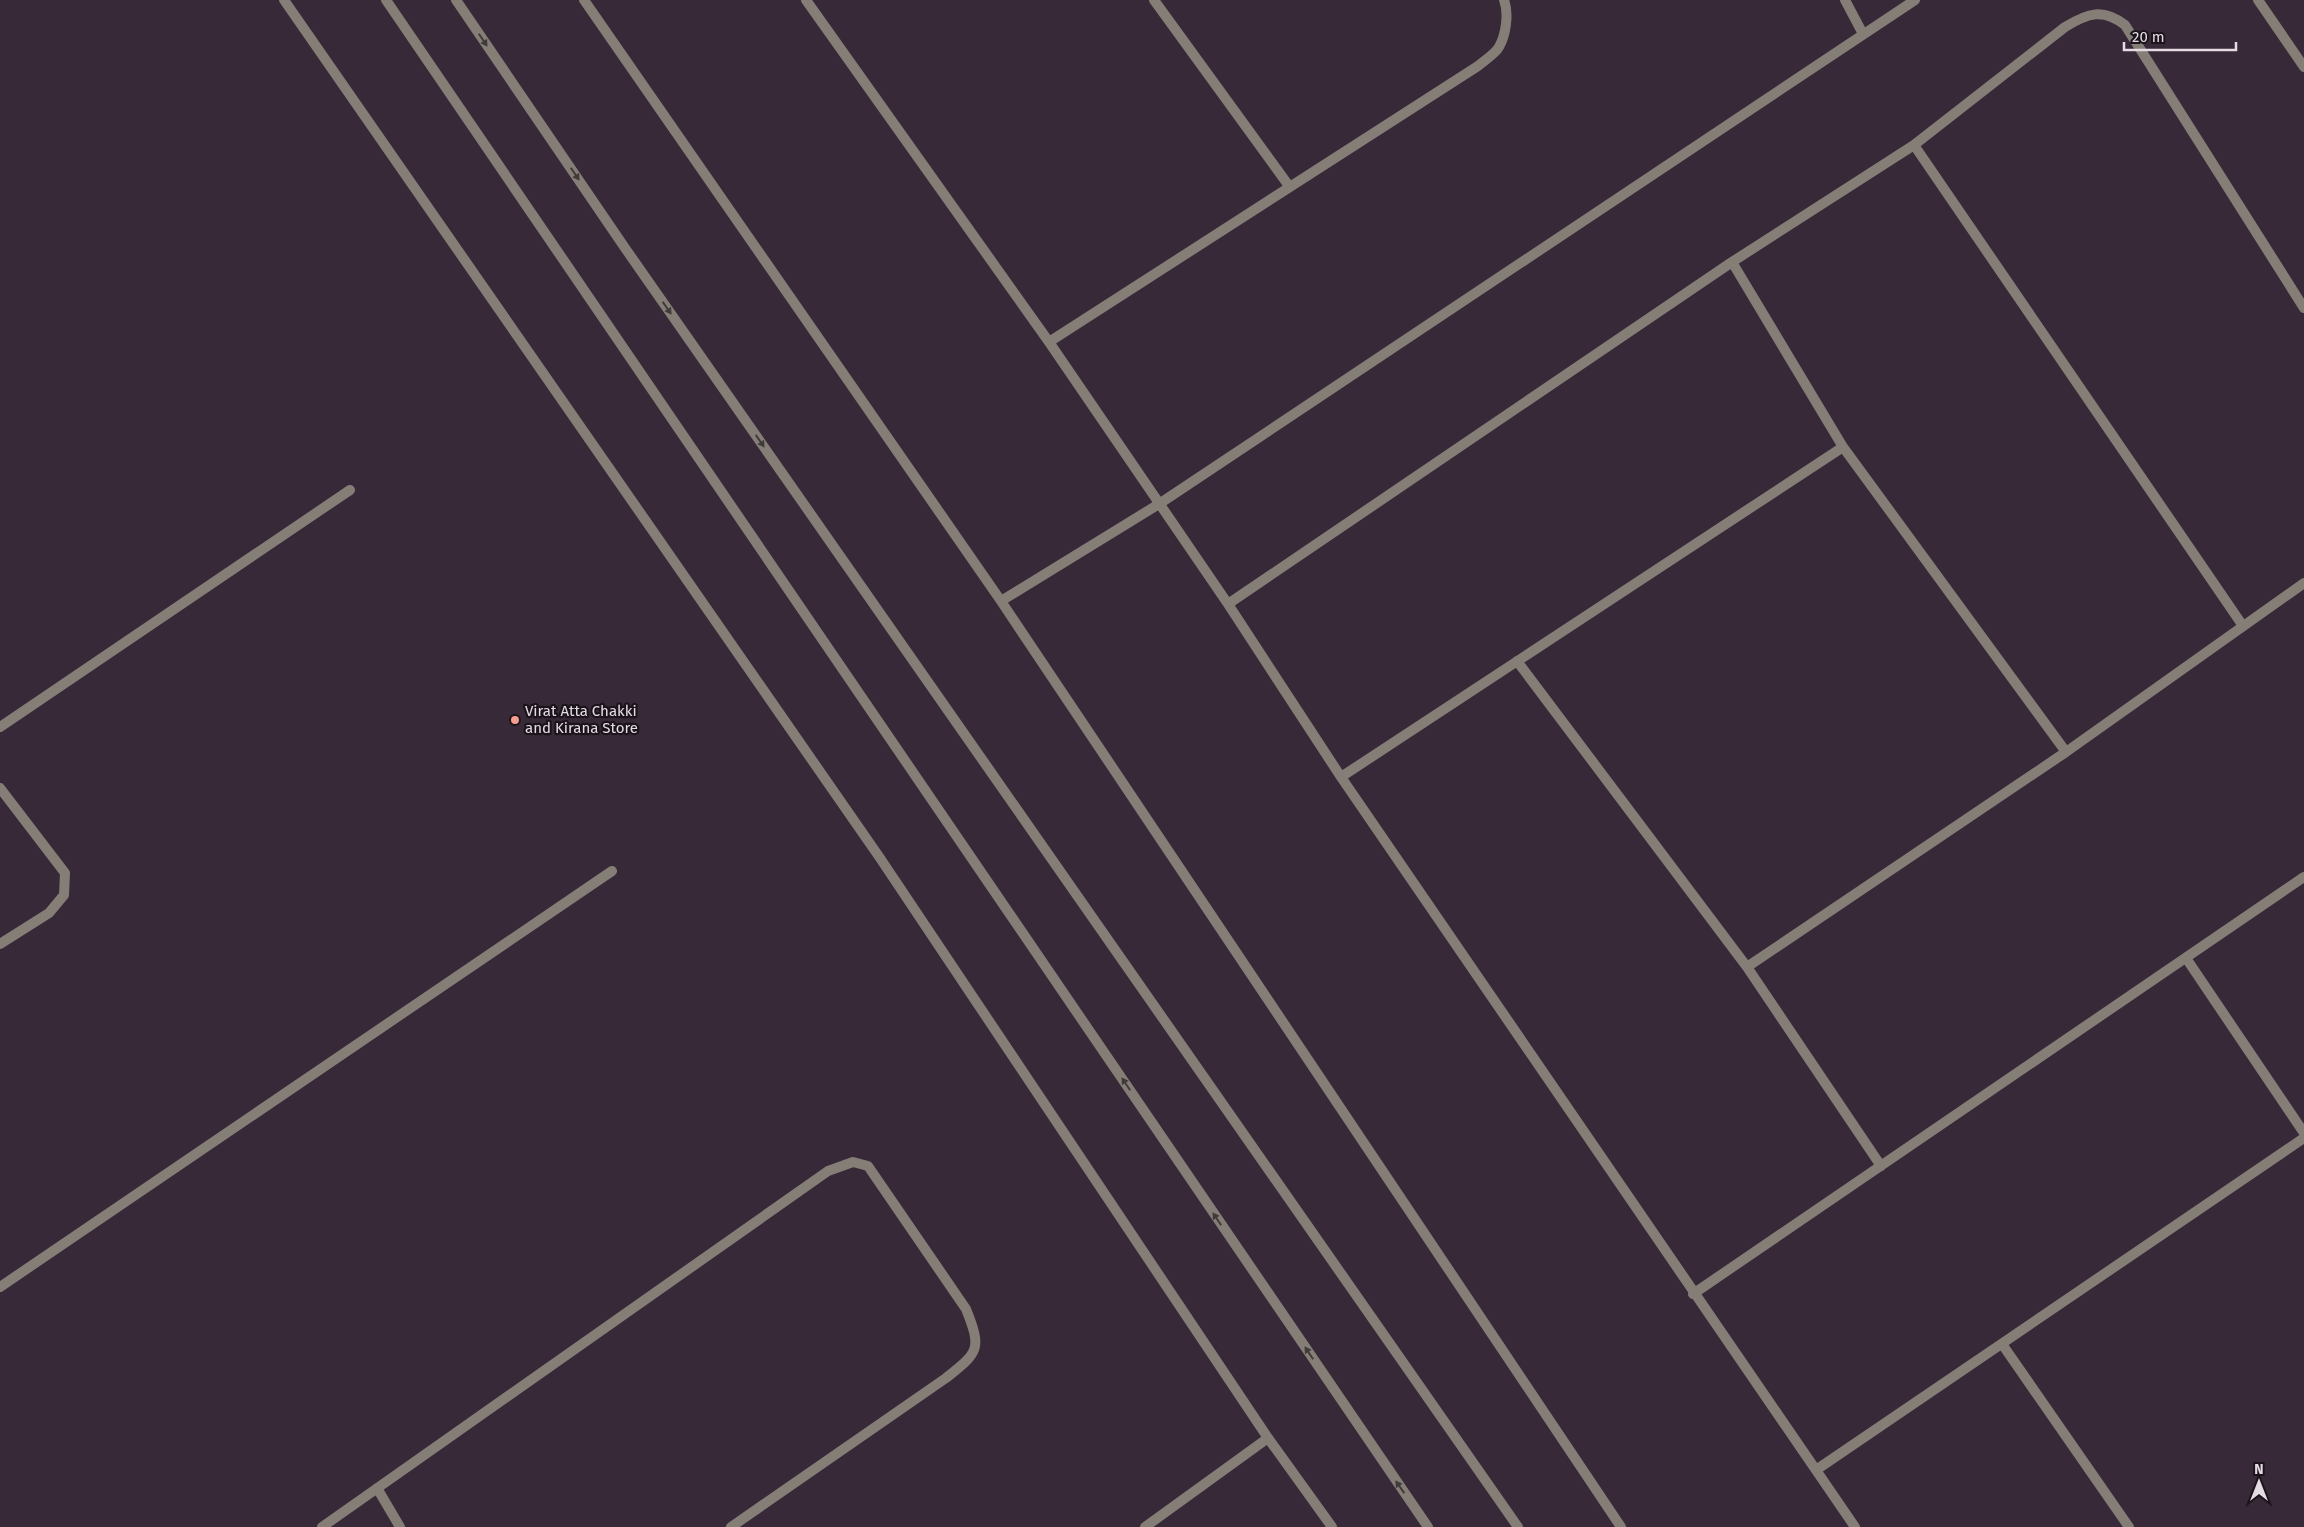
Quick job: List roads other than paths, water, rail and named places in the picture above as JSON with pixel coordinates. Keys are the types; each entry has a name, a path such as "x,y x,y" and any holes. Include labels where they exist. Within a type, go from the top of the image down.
{"street":[{"path":"284,0 880,858 1268,1438 1332,1527"},
{"path":"386,0 1428,1527"},
{"path":"456,0 625,248 1518,1527"},
{"path":"584,0 1001,600 1621,1527"},
{"path":"806,0 1049,342 1228,604 1341,777 1693,1294 1855,1527"},
{"path":"1154,0 1290,186"},
{"path":"1049,342 1478,66 1499,47 1505,28 1507,8 1504,0"},
{"path":"1845,0 1863,34"},
{"path":"1001,600 1158,504 1915,0"},
{"path":"2258,0 2304,67"},
{"path":"1228,604 1732,262 1914,145 2065,27 2083,16 2100,14 2114,16 2125,25 2304,308"},
{"path":"1914,145 2243,626"},
{"path":"1732,262 1843,447 2066,752"},
{"path":"1341,777 1843,447"},
{"path":"0,727 350,490"},
{"path":"1748,967 2066,752 2304,584"},
{"path":"1516,661 1748,967 1881,1166"},
{"path":"0,788 65,873 64,895 49,913 0,944"},
{"path":"0,1287 612,871"},
{"path":"1693,1294 2304,877"},
{"path":"2186,958 2304,1133"},
{"path":"1816,1470 2304,1138"},
{"path":"322,1527 828,1171 853,1162 868,1166 966,1309 976,1333 976,1350 966,1362 946,1378 731,1527"},
{"path":"2002,1344 2128,1527"},
{"path":"1145,1527 1268,1438"},
{"path":"377,1488 400,1527"}],"place":[{"name":"Virat Atta Chakki and Kirana Store","path":"515,720"}]}
